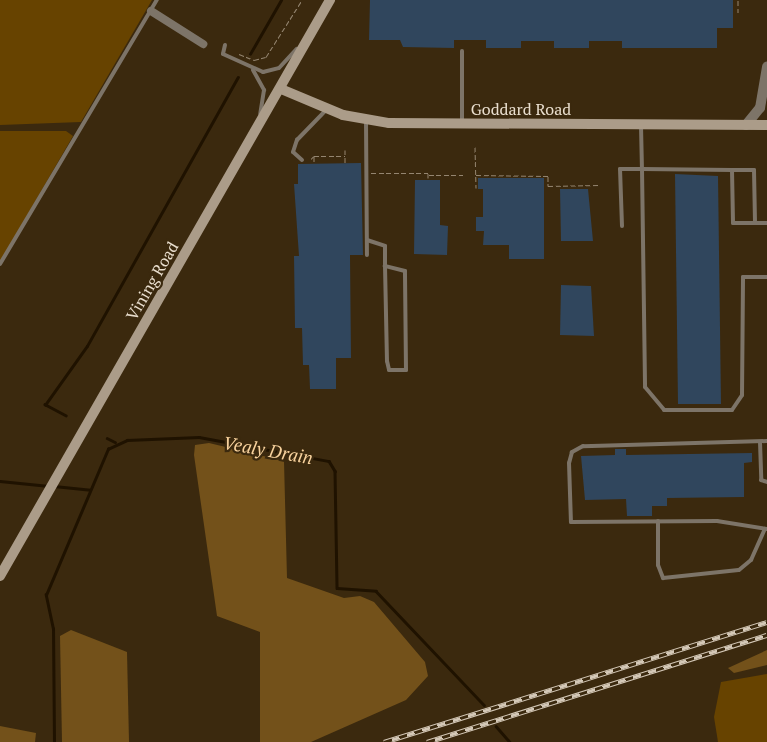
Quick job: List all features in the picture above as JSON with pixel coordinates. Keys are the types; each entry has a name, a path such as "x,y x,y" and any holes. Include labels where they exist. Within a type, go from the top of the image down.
{"main road":[{"name":"Vining Road","path":"0,576 330,0"},
{"name":"Goddard Road","path":"280,89 326,110 366,120 462,124 767,125"}],"street":[{"path":"151,11 204,44"},
{"path":"746,125 760,108 767,67"}],"lane":[{"path":"0,264 157,0"},
{"path":"225,46 223,54 252,69 279,68 310,34"},
{"path":"462,51 462,124"},
{"path":"252,69 264,93 256,129"},
{"path":"302,160 293,152 297,140 326,110"},
{"path":"366,120 367,255"},
{"path":"641,125 645,387 664,410 732,410 742,395 744,277 767,277"},
{"path":"622,226 620,169 754,170 755,223"},
{"path":"732,170 733,223 767,223"},
{"path":"367,240 385,246 385,266 387,361 390,370 406,370 405,271 385,266"},
{"path":"658,521 658,565 663,578 739,570 751,560 766,529 717,521 658,521 571,522 572,452 583,446 767,441"},
{"path":"760,442 761,480 767,482"}],"path":[{"path":"239,54 254,60 266,57 302,0"},
{"path":"738,0 738,13"},
{"path":"475,147 476,188"},
{"path":"345,150 346,163"},
{"path":"311,159 314,156 345,156"},
{"path":"314,156 314,162"},
{"path":"367,173 463,175"},
{"path":"476,175 548,176 548,186 599,185"}],"shaded area":[{"path":"0,0 152,0 81,122 0,125"},
{"path":"0,131 66,131 73,136 0,262"},
{"path":"209,443 284,461 287,578 344,598 360,596 374,602 425,662 428,676 406,700 311,742 260,742 260,632 217,616 194,455 195,445"},
{"path":"71,630 127,652 129,742 62,742 60,636"},
{"path":"767,650 767,665 734,673 728,668"},
{"path":"767,674 767,742 718,742 714,717 721,682"},
{"path":"0,726 36,733 35,742 0,742"}],"building":[{"path":"370,0 733,0 733,28 717,28 717,48 622,48 622,41 589,41 589,48 554,48 554,41 521,41 521,48 486,48 486,40 454,40 454,48 403,47 400,40 369,40"},
{"path":"361,163 363,255 350,255 351,358 336,358 336,389 310,389 309,365 303,365 302,328 295,328 294,256 299,256 294,184 298,184 298,164"},
{"path":"675,174 718,176 721,404 678,404"},
{"path":"478,178 544,178 544,259 509,259 509,245 483,245 484,231 476,231 476,217 483,217 483,189 478,189"},
{"path":"415,180 440,180 440,225 448,226 447,255 414,254"},
{"path":"560,189 588,189 593,241 561,241"},
{"path":"561,285 591,286 594,336 560,335"},
{"path":"615,449 626,449 626,455 752,453 752,462 744,463 744,497 667,498 667,506 652,506 652,516 627,516 626,499 585,500 581,456 615,455"}],"waterway":[{"path":"250,54 281,0"},
{"path":"66,416 45,405 87,346 238,77"},
{"name":"Vealy Drain","path":"54,742 53,629 46,595 108,449 127,440 199,437 329,461 335,471 337,588 376,591 484,705"},
{"path":"107,438 115,442"},
{"name":"Vealy Drain","path":"0,481 49,486"},
{"name":"Vealy Drain","path":"54,486 90,490"},
{"name":"Vealy Drain","path":"496,726 510,742"}],"railway":[{"path":"384,742 767,622"},
{"path":"427,742 767,635"}]}
